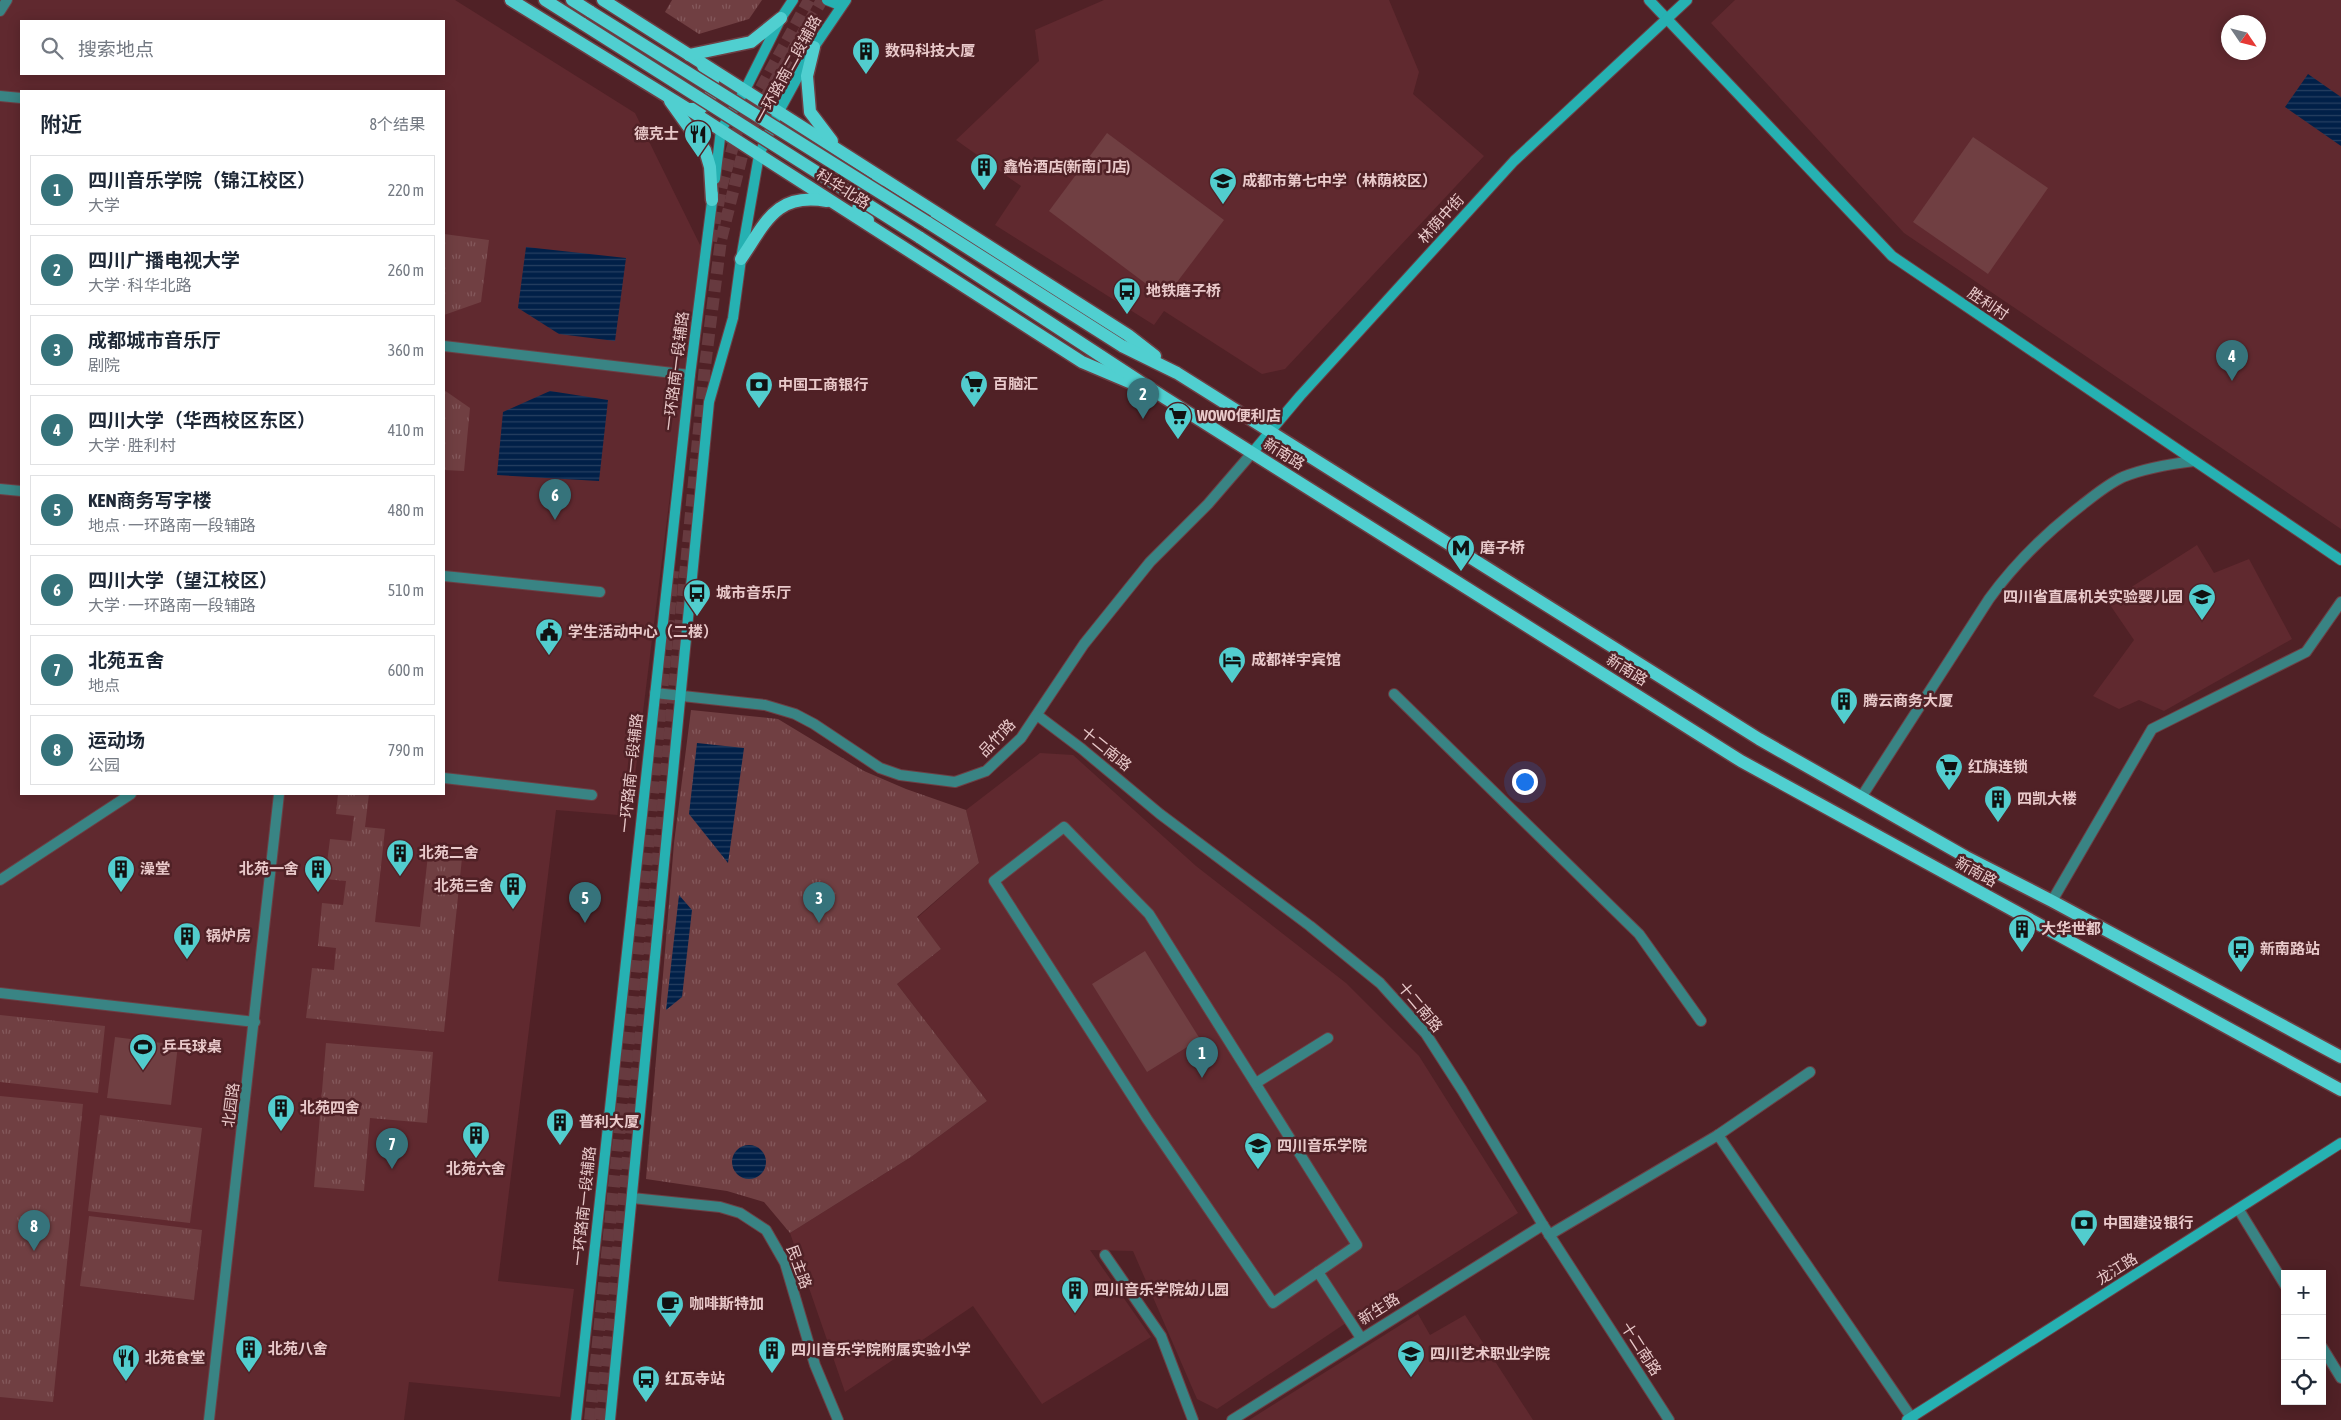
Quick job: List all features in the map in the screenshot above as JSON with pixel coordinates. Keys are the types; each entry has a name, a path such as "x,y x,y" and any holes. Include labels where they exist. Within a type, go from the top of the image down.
{"main road":[{"name":"科华北路","path":"511,0 688,109 1082,362 1162,396"},
{"name":"科华北路","path":"545,0 919,236"},
{"name":"科华北路","path":"572,0 927,222"},
{"name":"科华北路","path":"603,0 836,147 1128,336 1177,373"},
{"name":"一环路南二段辅路","path":"721,130 745,90 781,18 793,0"},
{"path":"827,0 837,4 845,1"},
{"name":"胜利村","path":"1649,0 1892,256 2341,560"},
{"name":"林荫中街","path":"1252,453 1514,161 1687,0"},
{"name":"一环路南二段辅路","path":"760,155 779,112 814,47 845,1"},
{"path":"689,55 751,42 781,18"},
{"path":"814,47 807,76 810,112 836,147"},
{"path":"688,109 700,109 710,99 713,80 701,63"},
{"path":"668,97 705,150 710,167 712,200"},
{"name":"一环路南一段辅路","path":"576,1420 690,375 721,130"},
{"path":"610,1420 709,402 733,318 741,259 760,155"},
{"path":"878,230 858,209 862,193 877,182 902,190"},
{"path":"741,259 768,218 779,206 800,199 812,198 833,202"},
{"name":"新南路","path":"927,222 1122,346 1177,373 1759,739 1966,857 2052,901 2341,1057"},
{"name":"新南路","path":"919,236 1162,396 1741,761 2341,1090"},
{"name":"龙江路","path":"1911,1419 2341,1143"}],"street":[{"path":"0,11 7,0"},
{"path":"0,96 20,98"},
{"path":"445,346 690,375"},
{"name":"品竹路","path":"655,693 765,705 814,724 880,768 900,775 941,782 955,782 969,778 986,771 1021,738 1084,644 1150,562 1208,504 1252,453"},
{"path":"1862,796 2003,579 2048,531 2106,486 2119,479 2164,465 2194,461"},
{"path":"0,489 20,491"},
{"path":"445,576 600,592"},
{"path":"2052,901 2152,729 2306,652 2341,602"},
{"path":"1394,694 1639,934 1701,1021"},
{"name":"十二南路","path":"1037,715 1082,749 1160,814 1310,926 1380,983 1426,1034 1549,1235 1669,1420"},
{"path":"445,778 592,795"},
{"path":"0,880 129,795"},
{"name":"北园路","path":"209,1420 279,795"},
{"path":"1064,827 1149,914 1256,1083 1358,1245 1273,1303 1147,1119 994,881 1064,827"},
{"path":"0,993 255,1022"},
{"path":"1256,1083 1328,1038"},
{"path":"1549,1235 1718,1135 1810,1072"},
{"path":"1718,1135 1911,1419"},
{"name":"民主路","path":"632,1198 720,1207 740,1213 766,1230 785,1264 815,1365 838,1420"},
{"path":"2239,1210 2281,1278"},
{"name":"新生路","path":"1232,1420 1543,1225"},
{"path":"1105,1255 1161,1336 1194,1420"},
{"path":"1318,1272 1361,1338"},
{"path":"2326,1354 2341,1378"}],"shaded area":[{"path":"0,0 455,0 635,113 701,247 630,816 556,810 498,1281 574,1289 560,1397 409,1382 404,1420 0,1420"},
{"name":"成都市第七中学（林荫校区）","path":"1104,0 1389,0 1419,72 1413,94 1484,156 1285,369 1262,374 1164,311 1154,325 995,225 1021,186 956,140 1039,61 1035,30"},
{"path":"1735,0 2341,0 2341,529 1904,233 1711,23"},
{"name":"四川省直属机关实验婴儿园","path":"2197,545 2214,573 2249,559 2292,639 2164,711 2139,700 2119,709 2093,696 2134,640 2108,602"},
{"path":"1040,753 1073,755 1196,866 1346,983 1419,1056 1518,1213 1349,1321 1217,1409 1197,1399 1133,1251 1090,1250 1151,1337 1042,1404 973,1306 845,1392 790,1233 911,1157 987,1101 897,984 941,949 917,918 979,863 966,810"},
{"name":"四川艺术职业学院","path":"1418,1314 1430,1335 1465,1315 1533,1420 1249,1420"}],"green space":[{"path":"672,0 762,0 749,19 699,34 665,12"},
{"path":"1107,133 1224,220 1165,298 1049,211"},
{"path":"1973,137 2048,188 1988,274 1913,222"},
{"path":"445,234 489,240 481,302 445,315"},
{"path":"445,391 470,408 464,471 445,470"},
{"path":"691,710 778,719 864,771 906,789 966,810 979,863 917,917 941,949 897,984 987,1101 911,1157 790,1233 764,1202 727,1191 646,1179 674,843"},
{"path":"338,795 369,795 365,827 385,829 375,922 420,927 428,855 462,858 444,1032 306,1018 312,968 334,970 336,948 318,946 322,903 343,905 346,881 325,879 330,839 351,841 354,816 336,814"},
{"path":"1145,951 1200,1039 1147,1072 1092,984"},
{"path":"0,1015 105,1026 98,1093 0,1082"},
{"name":"乒乓球桌","path":"115,1037 178,1045 171,1105 107,1098"},
{"path":"326,1043 433,1052 427,1123 370,1118 364,1191 314,1187"},
{"path":"0,1096 83,1104 53,1402 0,1397"},
{"path":"100,1115 202,1128 190,1223 88,1211"},
{"path":"89,1216 202,1230 194,1300 80,1286"}],"water":[{"path":"2308,74 2341,97 2341,146 2285,107"},
{"path":"526,247 626,258 615,341 559,334 518,308"},
{"path":"550,391 608,400 599,481 497,475 503,412"},
{"path":"697,743 744,748 728,863 689,814"},
{"path":"679,895 692,910 682,997 666,1010"},
{"path":"749,1145 756,1146 761,1150 765,1155 765,1169 761,1174 756,1178 749,1179 742,1178 737,1174 733,1169 732,1162 733,1155 737,1150 742,1146"}],"tunnel":[{"path":"711,241 722,185 737,132 809,0"},
{"path":"600,1420 644,1004 705,366 721,240 746,140 768,93 822,0"},
{"path":"590,1420 643,903 673,571"}],"place":[{"name":"数码科技大厦","path":"866,75"},
{"name":"德克士","path":"698,158"},
{"name":"鑫怡酒店(新南门店)","path":"984,191"},
{"name":"成都市第七中学（林荫校区）","path":"1223,205"},
{"name":"地铁磨子桥","path":"1127,315"},
{"name":"四川大学（华西校区东区）","path":"2232,381"},
{"name":"百脑汇","path":"974,408"},
{"name":"中国工商银行","path":"759,409"},
{"name":"四川广播电视大学","path":"1143,419"},
{"name":"WOWO便利店","path":"1178,440"},
{"name":"四川大学（望江校区）","path":"555,520"},
{"name":"磨子桥","path":"1461,572"},
{"name":"城市音乐厅","path":"697,617"},
{"name":"四川省直属机关实验婴儿园","path":"2202,621"},
{"name":"学生活动中心（二楼）","path":"549,656"},
{"name":"成都祥宇宾馆","path":"1232,684"},
{"name":"腾云商务大厦","path":"1844,725"},
{"name":"红旗连锁","path":"1949,791"},
{"name":"四凯大楼","path":"1998,823"},
{"name":"北苑二舍","path":"400,877"},
{"name":"澡堂","path":"121,893"},
{"name":"北苑一舍","path":"318,893"},
{"name":"北苑三舍","path":"513,910"},
{"name":"KEN商务写字楼","path":"585,923"},
{"name":"成都城市音乐厅","path":"819,923"},
{"name":"大华世都","path":"2022,953"},
{"name":"锅炉房","path":"187,960"},
{"name":"新南路站","path":"2241,973"},
{"name":"乒乓球桌","path":"143,1071"},
{"name":"四川音乐学院（锦江校区）","path":"1202,1078"},
{"name":"北苑四舍","path":"281,1132"},
{"name":"普利大厦","path":"560,1146"},
{"name":"北苑六舍","path":"476,1159"},
{"name":"北苑五舍","path":"392,1169"},
{"name":"四川音乐学院","path":"1258,1170"},
{"name":"中国建设银行","path":"2084,1247"},
{"name":"运动场","path":"34,1251"},
{"name":"四川音乐学院幼儿园","path":"1075,1314"},
{"name":"咖啡斯特加","path":"670,1328"},
{"name":"北苑八舍","path":"249,1373"},
{"name":"四川音乐学院附属实验小学","path":"772,1374"},
{"name":"四川艺术职业学院","path":"1411,1378"},
{"name":"北苑食堂","path":"126,1382"},
{"name":"红瓦寺站","path":"646,1403"}]}
